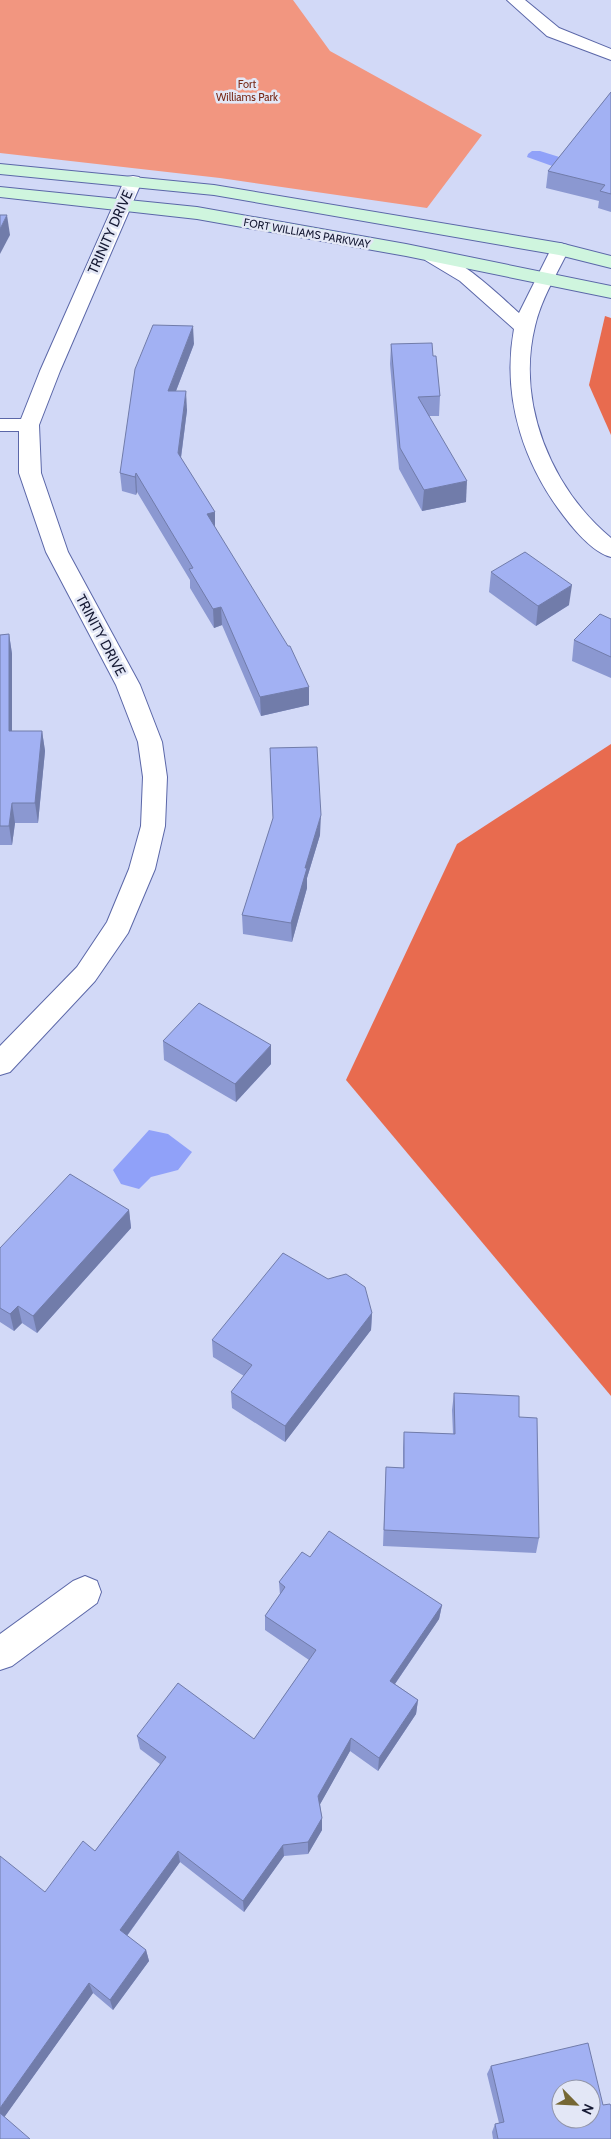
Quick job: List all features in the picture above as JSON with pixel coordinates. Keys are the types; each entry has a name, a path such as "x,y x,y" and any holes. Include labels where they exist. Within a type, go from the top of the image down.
{"street":[{"path":"515,0 554,32 573,41 611,54"},
{"name":"FORT WILLIAMS PARKWAY","path":"0,169 214,190 560,249 611,262"},
{"name":"TRINITY DRIVE","path":"0,1064 86,974 119,926 142,869 153,826 155,777 150,742 128,685 57,552 30,473 29,425 50,371 133,182"},
{"name":"FORT WILLIAMS PARKWAY","path":"0,192 196,213 432,256 611,292"},
{"path":"560,249 529,311 524,328 520,353 522,400 534,447 561,497 582,524 611,550"},
{"path":"432,256 467,277 524,328"},
{"path":"0,425 29,425"},
{"path":"0,1654 85,1592"}],"green space":[{"name":"Fort Williams Park","path":"0,0 293,0 330,51 482,135 427,208 220,178 0,153"}],"shaded area":[{"path":"605,316 611,318 611,435 589,385"},
{"path":"611,744 611,1396 346,1080 457,844"}],"water":[{"path":"532,151 540,151 569,160 555,167 527,157"},
{"path":"149,1130 168,1134 192,1152 178,1170 151,1177 139,1189 121,1184 113,1170"}],"building":[{"path":"611,92 611,194 600,191 605,185 548,171"},
{"path":"0,215 7,215 0,229"},
{"path":"153,325 193,326 168,391 186,391 178,453 215,512 207,514 288,646 290,646 309,687 260,697 221,607 213,609 189,569 193,568 136,473 135,477 120,473 135,369"},
{"path":"432,343 433,356 436,356 440,396 418,397 467,481 424,490 400,448 391,344"},
{"path":"525,552 572,585 538,606 491,572"},
{"path":"600,614 611,619 611,657 574,640"},
{"path":"9,634 9,731 42,731 35,803 12,803 9,826 0,826 0,635"},
{"path":"317,747 321,815 291,923 242,915 273,818 270,748"},
{"path":"199,1003 271,1045 235,1084 163,1041"},
{"path":"70,1174 129,1210 33,1316 18,1306 10,1314 0,1308 0,1248"},
{"path":"283,1253 328,1279 346,1274 365,1287 372,1313 285,1426 231,1392 252,1365 212,1340"},
{"path":"454,1393 519,1396 519,1417 537,1418 539,1538 384,1530 386,1467 404,1468 404,1432 455,1434"},
{"path":"329,1531 442,1605 390,1681 418,1700 379,1758 351,1738 318,1796 322,1818 308,1842 283,1845 243,1901 178,1851 120,1930 146,1950 110,2000 89,1983 0,2108 0,1856 45,1892 83,1841 95,1851 166,1757 137,1736 178,1683 254,1739 316,1650 265,1616 285,1587 279,1582 302,1552 310,1557"},
{"path":"588,2043 597,2079 551,2079 551,2129 601,2129 601,2097 603,2105 610,2104 611,2106 611,2139 498,2139 495,2124 504,2122 491,2066"},
{"path":"0,2113 30,2139 0,2139"}]}
